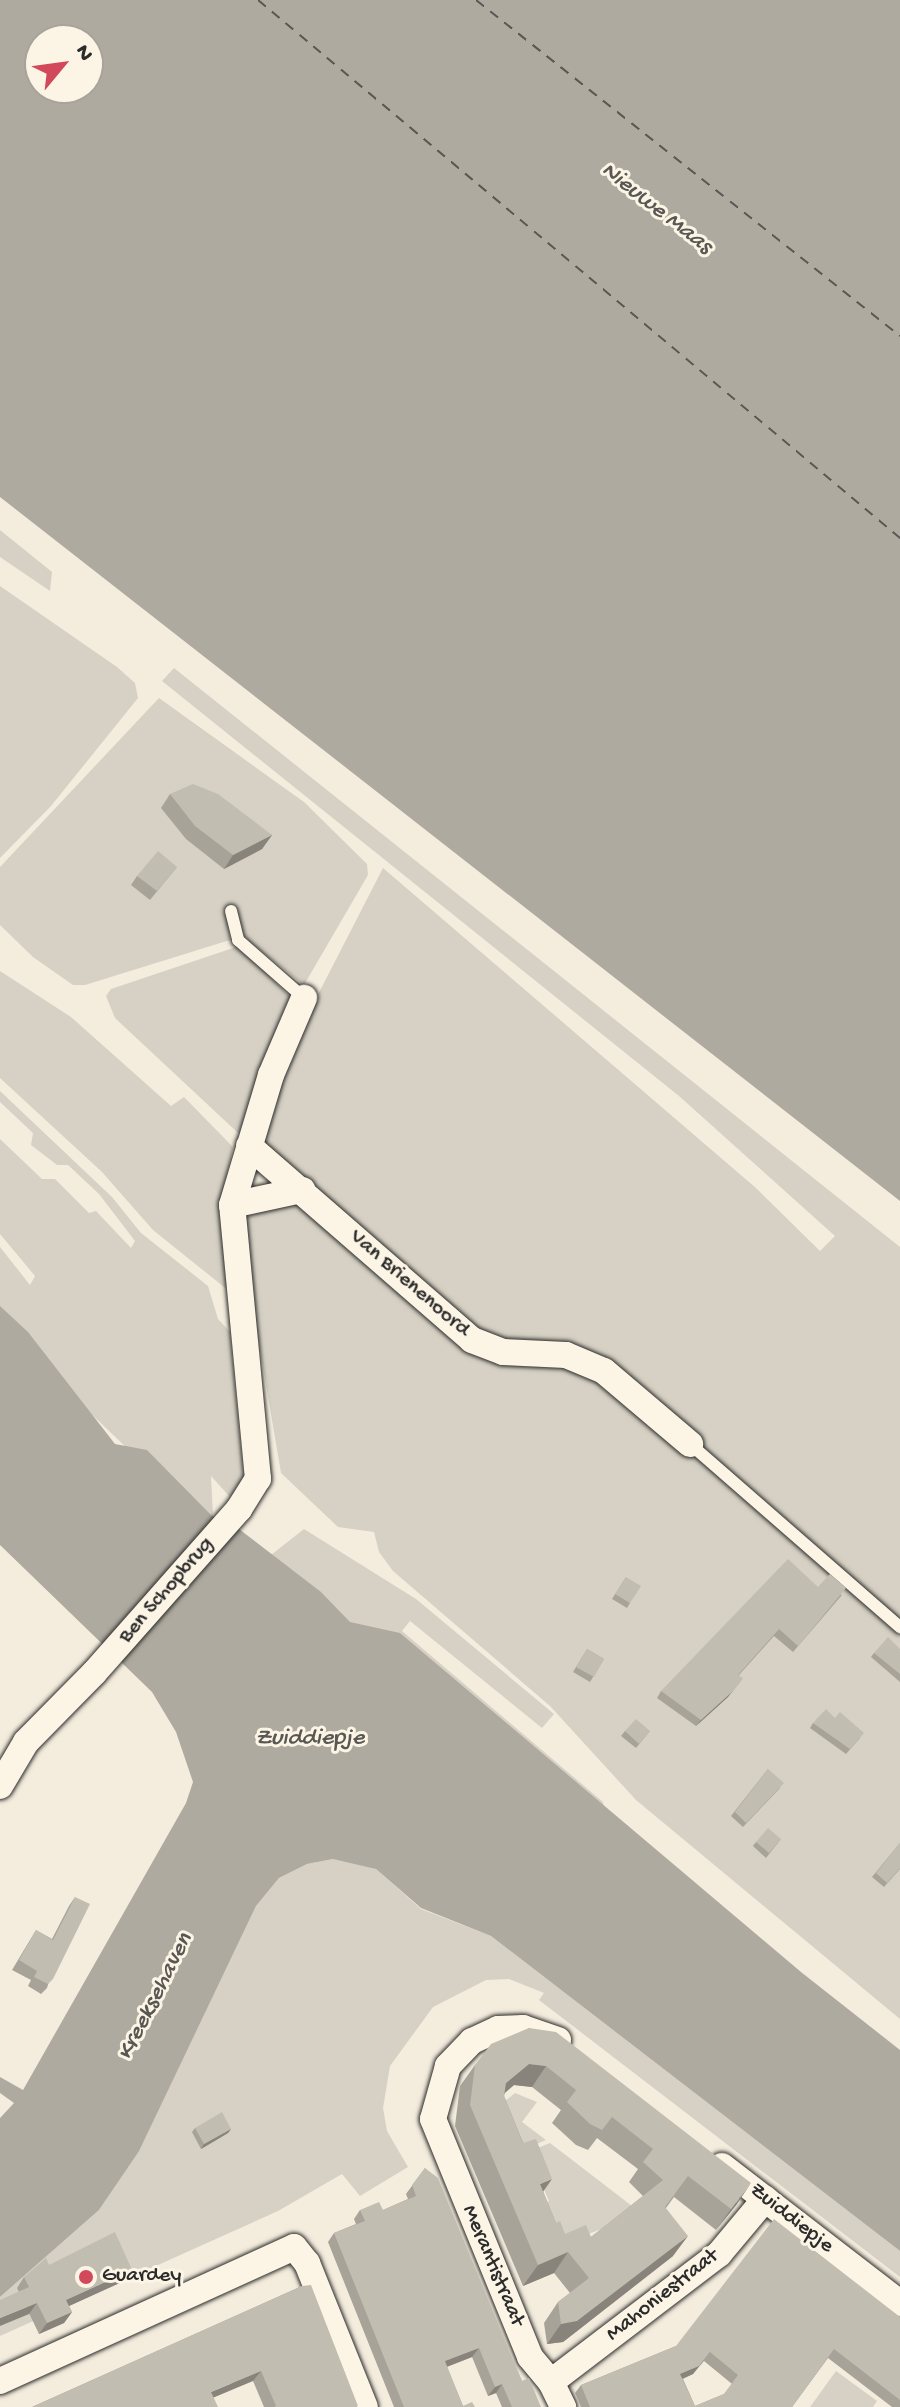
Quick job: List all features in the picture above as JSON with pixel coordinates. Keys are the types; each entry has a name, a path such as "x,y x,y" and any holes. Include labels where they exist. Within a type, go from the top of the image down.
{"street":[{"path":"302,1190 232,1205 249,1146 304,998"},
{"name":"Van Brienenoord","path":"249,1146 472,1340 503,1352 566,1355 604,1371 690,1444"},
{"name":"Ben Schopbrug","path":"0,1786 26,1742 94,1673 239,1509 258,1479 232,1205"},
{"name":"Merantistraat","path":"563,2407 551,2382 530,2357 433,2119 448,2066 472,2041 498,2029 544,2034 576,2054"},
{"name":"Zuiddiepje","path":"701,2150 900,2303"},
{"name":"Mahoniestraat","path":"551,2382 719,2254 765,2199"},
{"path":"0,2381 294,2247 307,2263 365,2407"}],"lane":[{"path":"231,911 238,940 304,998"},
{"path":"690,1444 900,1627"}],"shaded area":[{"path":"0,530 52,572 50,591 0,557"},
{"path":"0,586 117,667 135,683 138,698 51,806 0,858"},
{"path":"174,668 900,1247 900,2019 636,1800 550,1706 393,1571 379,1552 374,1532 338,1527 281,1473 241,1237 247,1218 257,1209 303,1203 446,1329 622,1377 478,1336 257,1144 290,1049 383,868 756,1188 820,1251 835,1236 679,1096 162,681"},
{"path":"159,698 304,802 367,864 368,875 304,985 250,942 226,910 230,940 85,985 73,985 33,957 0,925 0,867"},
{"path":"239,946 294,1001 246,1133 237,1132 115,1018 106,996 111,989"},
{"path":"0,971 71,1017 171,1106 184,1097 233,1147 221,1202 229,1291 153,1230 102,1172 0,1078"},
{"path":"0,1091 112,1197 141,1233 208,1286 218,1319 230,1332 244,1480 230,1497 211,1476 213,1516 235,1526 271,1555 304,1529 416,1599 554,1714 542,1728 410,1621 402,1631 603,1802 605,1813 212,1530 0,1326 0,1247 30,1285 35,1276 0,1234 0,1139 42,1179 55,1179 89,1213 96,1211 131,1248 135,1241 99,1194 68,1165 57,1165 31,1145 33,1133 0,1102"},
{"path":"333,1859 357,1860 376,1869 421,1909 491,1936 900,2251 900,2277 539,2000 544,1993 509,1979 486,1980 433,2007 390,2066 383,2108 387,2131 408,2167 360,2196 342,2174 278,2211 0,2336 0,2297 99,2210 138,2151 256,1906 279,1878 307,1864"},
{"path":"515,2093 537,2102 522,2122 546,2140 514,2154 498,2107"},
{"path":"550,2143 632,2206 604,2228 554,2247 538,2206 549,2201 528,2152"},
{"path":"836,2371 877,2401 873,2407 810,2407"}],"water":[{"name":"Nieuwe Maas","path":"0,0 900,0 900,1201 0,497"},
{"name":"Zuiddiepje","path":"0,1306 28,1332 115,1444 147,1450 212,1516 235,1526 321,1592 350,1622 400,1633 801,1972 900,2050 900,2251 491,1936 421,1908 376,1869 333,1859 307,1864 279,1878 256,1906 139,2151 99,2210 0,2297 0,2118 14,2103 0,2093 0,2077 23,2090 186,1803 193,1782 176,1732 152,1692 0,1545"}],"building":[{"path":"193,784 218,794 272,835 233,855 195,826 170,794"},
{"path":"158,851 177,867 157,891 137,876"},
{"path":"788,1559 818,1587 830,1574 846,1588 798,1646 779,1629 738,1675 743,1678 733,1691 701,1720 661,1691"},
{"path":"626,1577 641,1586 630,1603 615,1594"},
{"path":"888,1637 900,1649 900,1674 874,1653"},
{"path":"587,1649 604,1659 594,1677 576,1667"},
{"path":"826,1709 835,1718 840,1712 864,1733 850,1749 813,1723"},
{"path":"636,1719 650,1731 639,1744 625,1731"},
{"path":"768,1769 784,1783 746,1823 735,1812"},
{"path":"768,1828 781,1839 769,1853 756,1842"},
{"path":"900,1843 900,1868 887,1883 876,1873"},
{"path":"75,1897 90,1904 48,1984 34,1977 37,1971 19,1960 36,1930 53,1940"},
{"path":"529,2028 556,2032 751,2183 731,2209 688,2176 665,2207 688,2236 577,2321 561,2324 558,2302 589,2278 568,2252 538,2265 470,2105 475,2065 491,2044","holes":["529,2064 546,2066 576,2090 567,2102 590,2124 602,2130 612,2117 653,2149 643,2162 663,2180 591,2237 586,2225 565,2234 560,2221 556,2223 540,2184 552,2179 536,2139 523,2143 504,2096 506,2083"]},
{"path":"222,2112 231,2129 204,2144 195,2128"},
{"path":"425,2168 438,2178 522,2381 529,2378 541,2407 512,2407 502,2384 495,2387 479,2348 445,2361 463,2406 472,2402 475,2407 404,2407 334,2233 365,2221 360,2210 379,2202 383,2210 416,2196 412,2185"},
{"path":"774,2219 900,2317 900,2400 834,2349 792,2407 590,2407 581,2385 676,2346","holes":["710,2352 738,2375 724,2394 695,2406 680,2374 699,2366"]},
{"path":"115,2232 132,2270 66,2300 72,2312 47,2323 37,2303 0,2318 0,2300 29,2287 24,2277 46,2258 49,2265"},
{"path":"311,2285 358,2406 274,2407 261,2371 211,2392 218,2407 32,2407 302,2286"}],"ferry route":[{"path":"258,0 900,538"},
{"path":"476,0 900,336"}],"place":[{"name":"Guardey","path":"86,2277"}],"water label":[{"name":"Kreeksehaven","path":"156,1997"}]}
